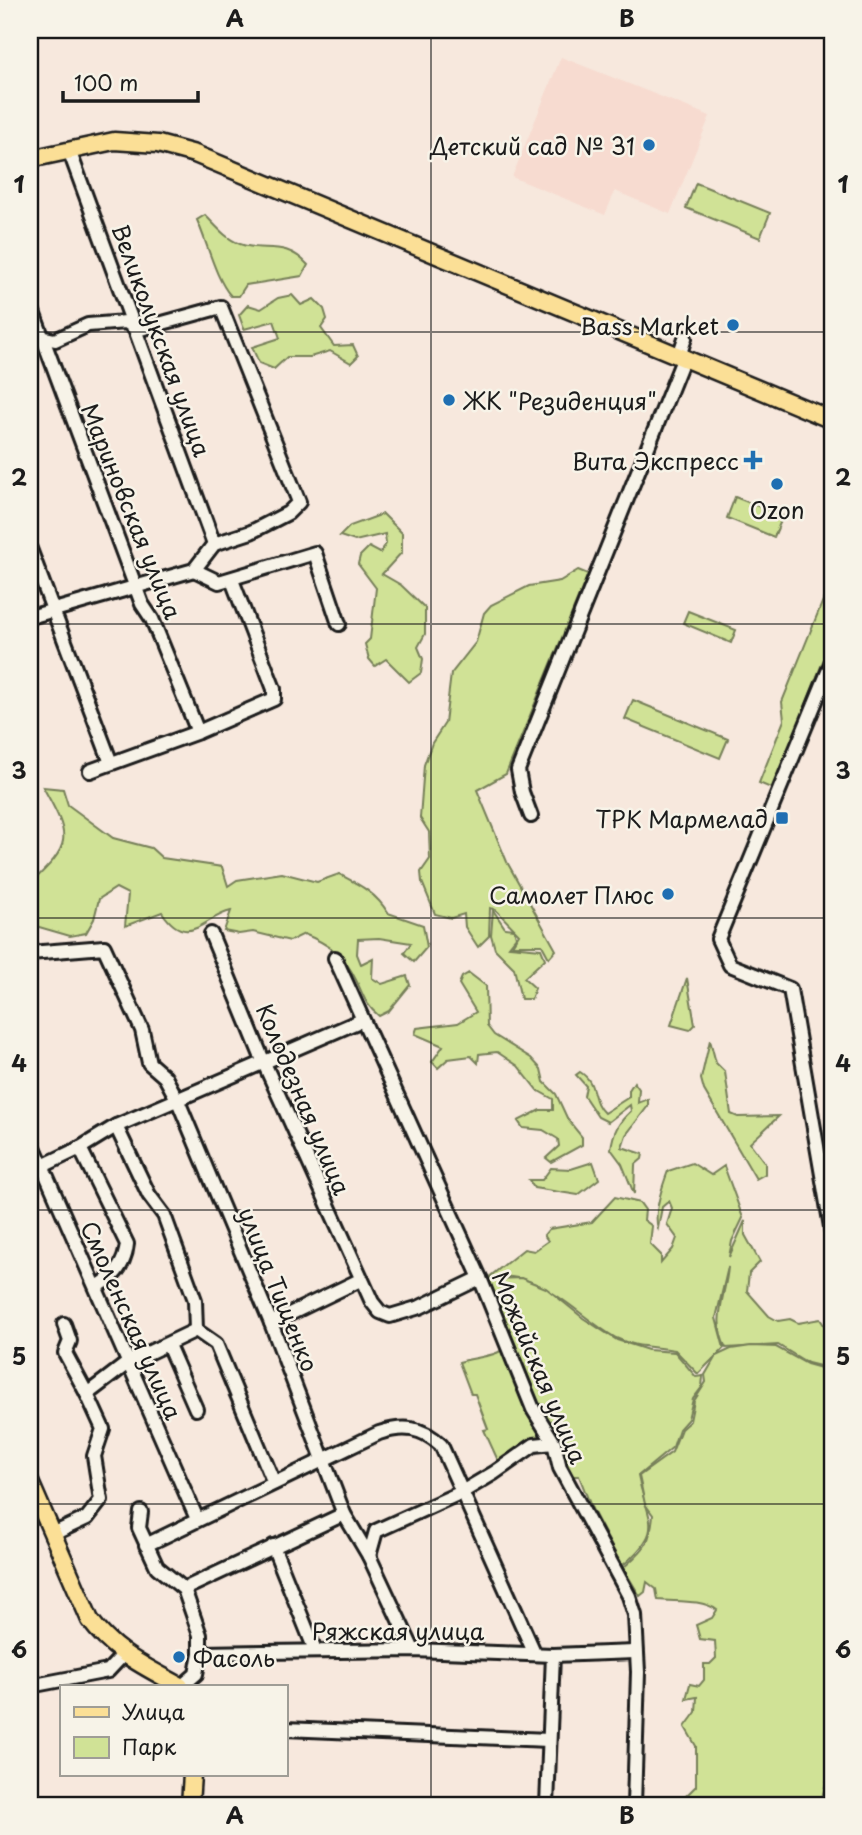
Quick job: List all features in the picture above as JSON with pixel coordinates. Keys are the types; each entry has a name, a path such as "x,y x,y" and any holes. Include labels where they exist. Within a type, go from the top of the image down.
{"main road":[{"path":"30,159 114,141 158,144 195,153 832,419"},
{"path":"30,1482 90,1620 103,1638 123,1655 179,1685"},
{"path":"190,1805 192,1776"}],"street":[{"name":"Великолукская улица","path":"69,150 214,544"},
{"name":"Мариновская улица","path":"30,304 36,338 135,585 198,732"},
{"path":"30,617 194,570 214,544 251,531 288,513 299,502 220,307 137,330 126,322 115,322 88,325 55,340 36,338"},
{"path":"531,816 522,792 518,770 684,357 681,350 685,338"},
{"path":"30,549 111,763"},
{"path":"194,570 219,582 316,553 339,624"},
{"path":"90,771 198,732 274,699 274,689 232,580"},
{"path":"832,662 718,939 730,965 790,989 832,1233"},
{"name":"Колодезная улица","path":"211,934 264,1063 360,1280 380,1312 390,1317 420,1307 480,1278"},
{"name":"улица Тищенко","path":"30,953 104,947 142,1030 149,1063 165,1077 178,1101 271,1323 344,1514 369,1556 413,1650"},
{"name":"Можайская улица","path":"335,958 480,1278 533,1409 554,1443 559,1468 629,1596 635,1615 638,1672 634,1805"},
{"path":"35,1170 80,1149 116,1126 362,1020"},
{"path":"116,1126 149,1195 164,1215 195,1300 196,1330"},
{"name":"Смоленская улица","path":"30,1138 35,1170 96,1287 197,1519"},
{"path":"80,1149 127,1244 126,1255 118,1270 96,1287"},
{"path":"271,1323 360,1280"},
{"path":"53,1535 87,1518 101,1500 94,1456 103,1429 65,1353 70,1341 64,1324"},
{"path":"87,1394 129,1362 196,1330"},
{"path":"196,1330 216,1344 274,1483"},
{"path":"168,1345 196,1409"},
{"path":"146,1545 324,1457 394,1428 421,1430 428,1432 442,1445 534,1652"},
{"path":"369,1556 376,1531 462,1492 494,1474 534,1445 554,1443"},
{"path":"141,1512 139,1528 146,1545 157,1567 184,1589 200,1635 200,1653 195,1674 182,1685"},
{"path":"184,1589 344,1514"},
{"path":"273,1546 314,1650"},
{"name":"Ряжская улица","path":"200,1653 314,1650 553,1654 635,1652"},
{"path":"547,1805 553,1654"},
{"path":"30,1686 108,1671 123,1655"},
{"path":"287,1729 549,1740"}],"shaded area":[{"path":"561,57 710,116 670,214 615,191 605,215 512,177"}],"green space":[{"path":"696,183 770,213 760,238 686,208"},
{"path":"205,215 235,242 283,249 299,257 308,265 302,276 246,285 239,296 231,296 216,271 197,220"},
{"path":"292,295 301,305 314,299 324,309 327,319 321,328 334,346 353,345 358,356 351,363 330,351 310,357 287,357 274,369 259,363 252,347 280,338 274,321 244,329 239,315 248,305 261,309 278,298"},
{"path":"735,497 783,516 774,537 727,518"},
{"path":"383,514 402,533 402,552 382,574 401,585 425,608 425,634 418,647 423,659 421,673 409,682 386,659 375,666 369,659 365,644 370,639 376,588 358,564 360,556 369,547 380,553 386,544 385,534 355,541 340,536 350,526"},
{"path":"578,570 588,574 506,774 477,790 507,862 556,950 549,958 542,945 512,945 519,934 496,910 490,908 489,936 478,947 465,927 464,914 451,918 435,914 422,882 421,872 430,859 429,832 420,818 424,765 432,743 445,723 451,674 476,642 484,613 491,605 529,586 560,581"},
{"path":"832,578 832,621 825,630 830,643 773,789 759,783 784,720 782,702"},
{"path":"688,611 736,630 731,643 683,623"},
{"path":"633,700 728,739 720,758 625,719"},
{"path":"43,787 63,789 68,805 113,838 151,848 162,858 222,867 228,886 237,880 282,873 317,882 339,874 347,878 373,895 388,913 423,925 427,947 414,962 404,953 411,943 379,938 358,939 357,954 361,964 373,958 372,978 382,984 407,976 410,985 389,1011 379,1016 368,1004 341,957 313,938 304,934 290,941 253,932 239,934 224,931 231,911 188,930 180,929 171,923 162,912 125,926 128,894 116,888 99,899 94,919 86,933 70,936 32,925 30,884 54,859 63,840 59,818"},
{"path":"493,910 505,928 514,929 516,937 509,946 541,949 545,959 524,978 535,988 531,999 521,999 514,968 495,949 491,935"},
{"path":"469,973 486,986 487,1026 494,1035 531,1058 541,1069 544,1082 556,1094 568,1120 582,1137 582,1145 551,1162 546,1158 559,1146 558,1139 543,1130 523,1128 518,1121 540,1110 553,1110 553,1099 537,1090 518,1066 497,1052 479,1054 478,1063 471,1056 448,1059 438,1068 432,1062 443,1046 415,1034 417,1028 458,1023 476,1012 459,984 462,977"},
{"path":"687,978 695,1025 690,1030 671,1025"},
{"path":"710,1040 716,1063 725,1072 731,1114 738,1117 779,1116 750,1143 765,1163 765,1174 756,1179 704,1090 701,1079"},
{"path":"580,1072 592,1086 597,1103 604,1113 629,1097 629,1090 634,1082 639,1089 638,1103 648,1099 648,1106 626,1135 622,1147 643,1154 642,1159 635,1165 634,1194 622,1164 611,1149 617,1128 631,1111 630,1105 608,1122 598,1117 584,1096 586,1086 576,1075"},
{"path":"593,1162 599,1179 578,1195 534,1188 529,1180 542,1180 551,1168 571,1169"},
{"path":"692,1163 711,1175 724,1166 743,1218 732,1241 729,1257 745,1221 745,1235 760,1262 749,1273 747,1291 769,1316 778,1321 790,1319 798,1323 820,1319 832,1337 832,1369 808,1363 778,1345 726,1348 720,1317 728,1267 716,1318 724,1348 698,1374 675,1350 638,1345 616,1338 540,1286 507,1277 488,1278 524,1249 534,1251 548,1241 544,1235 549,1229 592,1222 615,1197 640,1203 645,1210 644,1220 652,1226 650,1244 661,1255 661,1263 673,1249 677,1238 667,1224 672,1208 669,1201 662,1207 658,1228 657,1208 663,1185 668,1171"},
{"path":"521,1278 546,1288 583,1318 617,1340 648,1350 675,1352 696,1377 703,1376 702,1387 693,1399 688,1419 679,1429 673,1447 638,1476 649,1515 649,1533 636,1553 622,1566 592,1509 579,1476 570,1476 554,1443 500,1465 484,1430 488,1429 475,1394 471,1394 459,1362 497,1353 508,1345 512,1338 488,1279"},
{"path":"751,1346 776,1347 807,1364 832,1371 832,1761 820,1805 690,1803 686,1796 696,1786 696,1746 685,1727 696,1712 697,1697 686,1699 690,1684 699,1686 704,1680 704,1664 710,1664 716,1658 715,1641 700,1639 696,1625 712,1618 717,1610 696,1603 658,1600 656,1589 647,1582 645,1592 640,1596 623,1568 645,1545 652,1525 653,1515 645,1504 639,1476 672,1452 681,1429 690,1421 694,1401 706,1382 705,1375 716,1356 731,1349"}],"place":[{"name":"Детский сад № 31","path":"649,145"},
{"name":"Bass Market","path":"733,325"},
{"name":"ЖК \"Резиденция\"","path":"449,400"},
{"name":"Вита Экспресс","path":"753,460"},
{"name":"Ozon","path":"777,484"},
{"name":"ТРК Мармелад","path":"782,818"},
{"name":"Самолет Плюс","path":"668,894"},
{"name":"Фасоль","path":"179,1657"}]}
